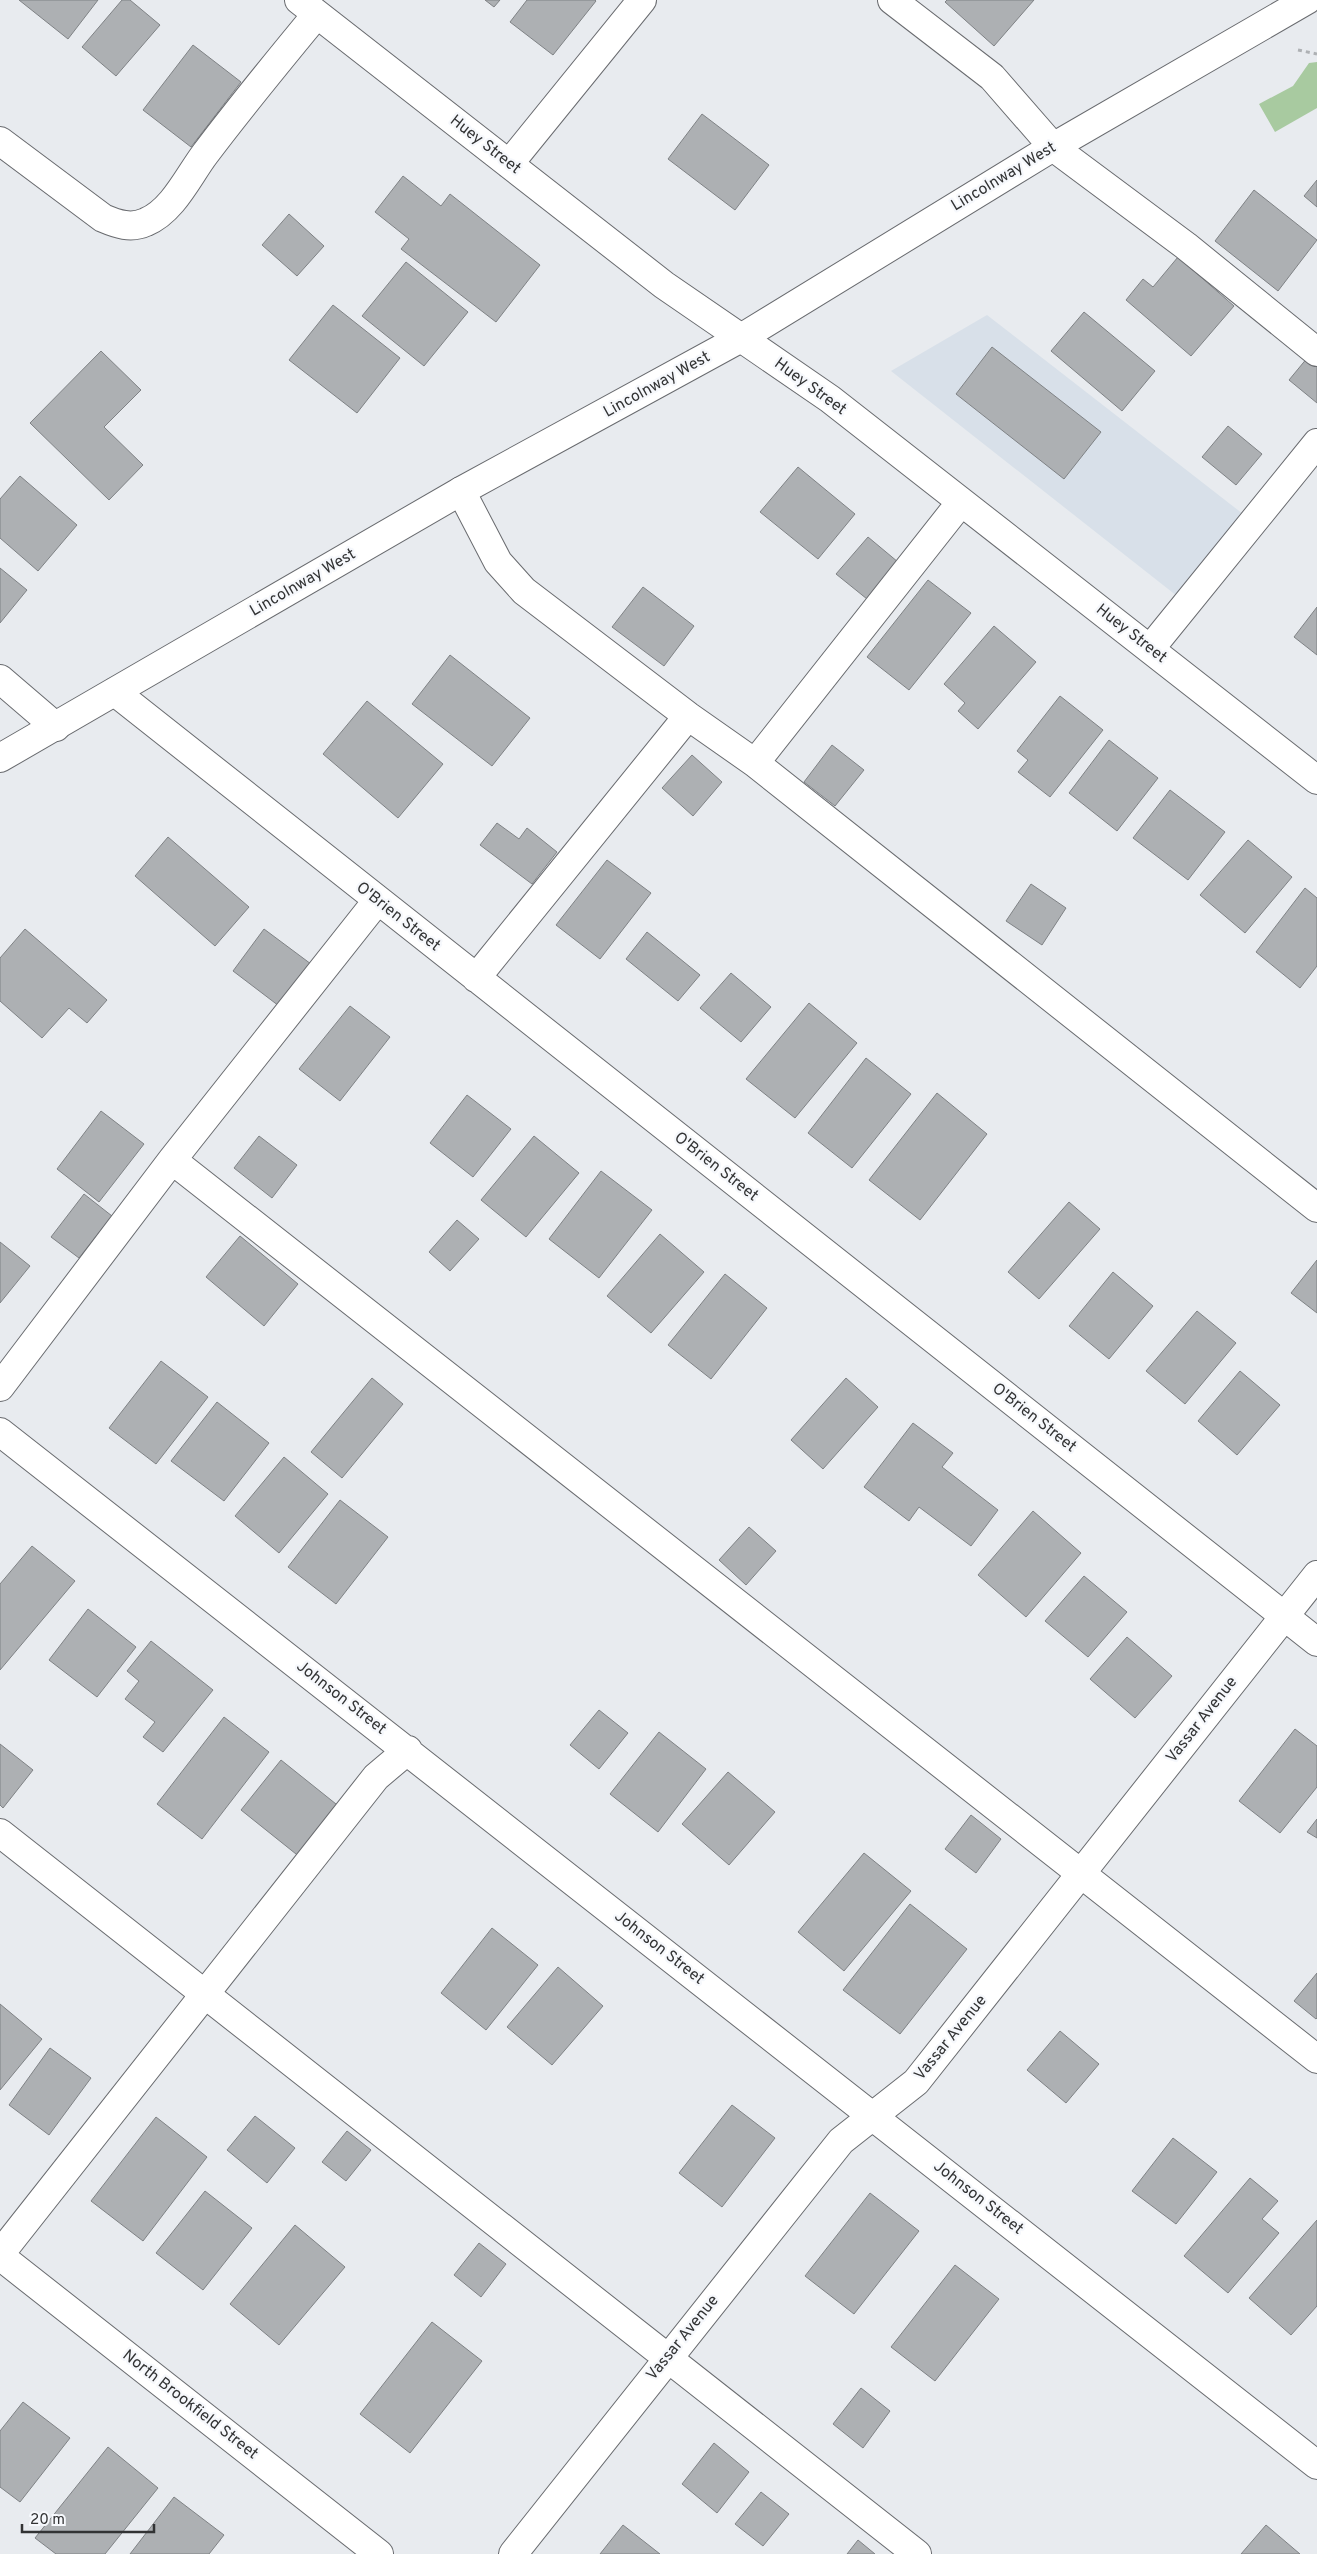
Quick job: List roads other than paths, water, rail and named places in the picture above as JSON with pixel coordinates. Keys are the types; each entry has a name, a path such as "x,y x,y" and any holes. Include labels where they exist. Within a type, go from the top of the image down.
{"street":[{"path":"509,164 642,0"},
{"path":"892,0 992,77 1053,146 1186,246 1317,352"},
{"name":"Lincolnway West","path":"0,758 462,491 741,338 1053,146 1307,0"},
{"path":"0,141 103,218 118,225 132,226 147,222 164,210 308,7"},
{"name":"Huey Street","path":"308,7 664,285 830,399 1317,780"},
{"path":"1150,649 1317,443"},
{"path":"462,491 498,562 524,591 688,716 755,763 1317,1208"},
{"path":"755,763 961,502"},
{"path":"0,680 56,726"},
{"name":"O'Brien Street","path":"115,692 1317,1642"},
{"path":"476,978 688,716"},
{"path":"0,1386 172,1160 377,900"},
{"path":"172,1160 1317,2059"},
{"name":"Johnson Street","path":"0,1432 408,1750 1317,2465"},
{"name":"Vassar Avenue","path":"513,2554 841,2141 916,2082 1317,1575"},
{"path":"0,2255 376,1777 408,1750"},
{"path":"0,1833 916,2554"},
{"name":"North Brookfield Street","path":"0,2255 379,2554"}]}
